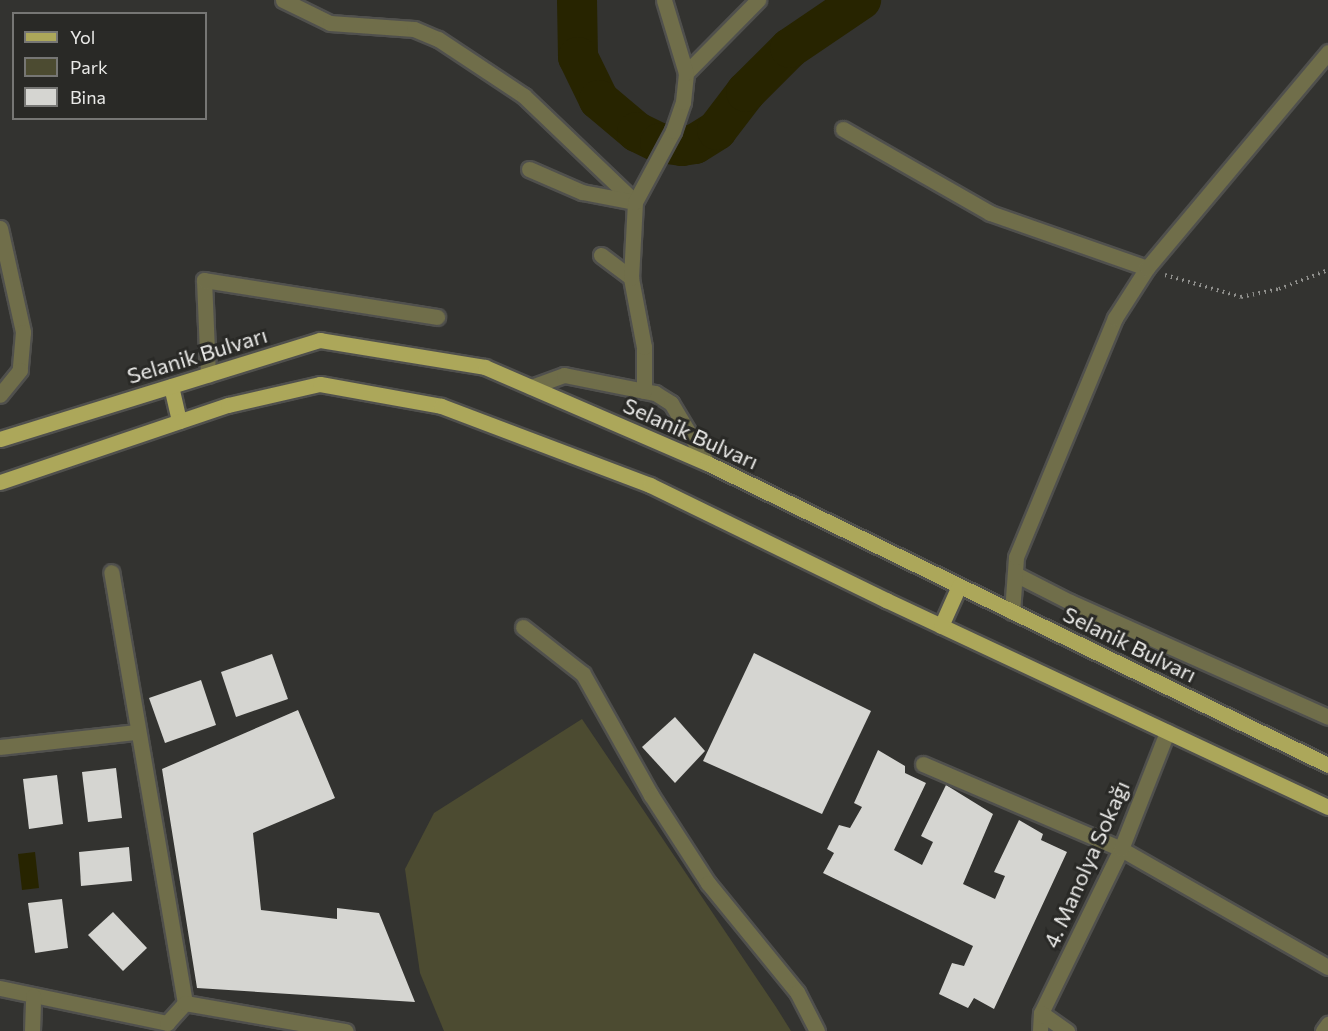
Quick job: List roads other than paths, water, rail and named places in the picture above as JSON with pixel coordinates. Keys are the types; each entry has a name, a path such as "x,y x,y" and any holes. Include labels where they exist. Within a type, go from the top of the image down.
{"main road":[{"name":"Selanik Bulvarı","path":"0,439 320,340 485,366 707,463 1328,765"},
{"path":"0,482 228,405 320,384 441,406 650,485 941,626 1328,807"},
{"path":"171,386 179,421"},
{"path":"941,626 959,586"}],"street":[{"path":"283,0 330,23 414,29 438,39 524,96 635,202"},
{"path":"644,391 644,348 631,278 635,202 673,131 683,102 686,73 664,0"},
{"path":"686,73 758,0"},
{"path":"1012,612 1016,557 1115,318 1147,268 1328,52"},
{"path":"843,129 990,213 1147,268"},
{"path":"530,169 582,192 635,202"},
{"path":"0,228 23,332 20,370 0,395"},
{"path":"601,255 631,278"},
{"path":"208,375 204,280 437,317"},
{"path":"531,387 564,375 644,391 671,403 707,463"},
{"path":"0,988 170,1027 185,1003 136,732 111,572"},
{"path":"1015,574 1070,602 1328,717"},
{"path":"524,627 583,674 651,795 702,873 797,992 817,1031"},
{"path":"0,747 136,732"},
{"name":"4. Manolya Sokağı","path":"1041,1013 1121,849 1167,732"},
{"path":"923,764 1121,849 1328,967"},
{"path":"32,1031 33,996"},
{"path":"185,1003 346,1031"},
{"path":"1041,1013 1041,1031"},
{"path":"1041,1013 1067,1031"},
{"path":"1323,1031 1328,1024"}],"waterway":[{"path":"577,0 578,57 599,100 637,132 660,143 682,146 695,144 717,130 746,92 790,48 861,0"}]}
